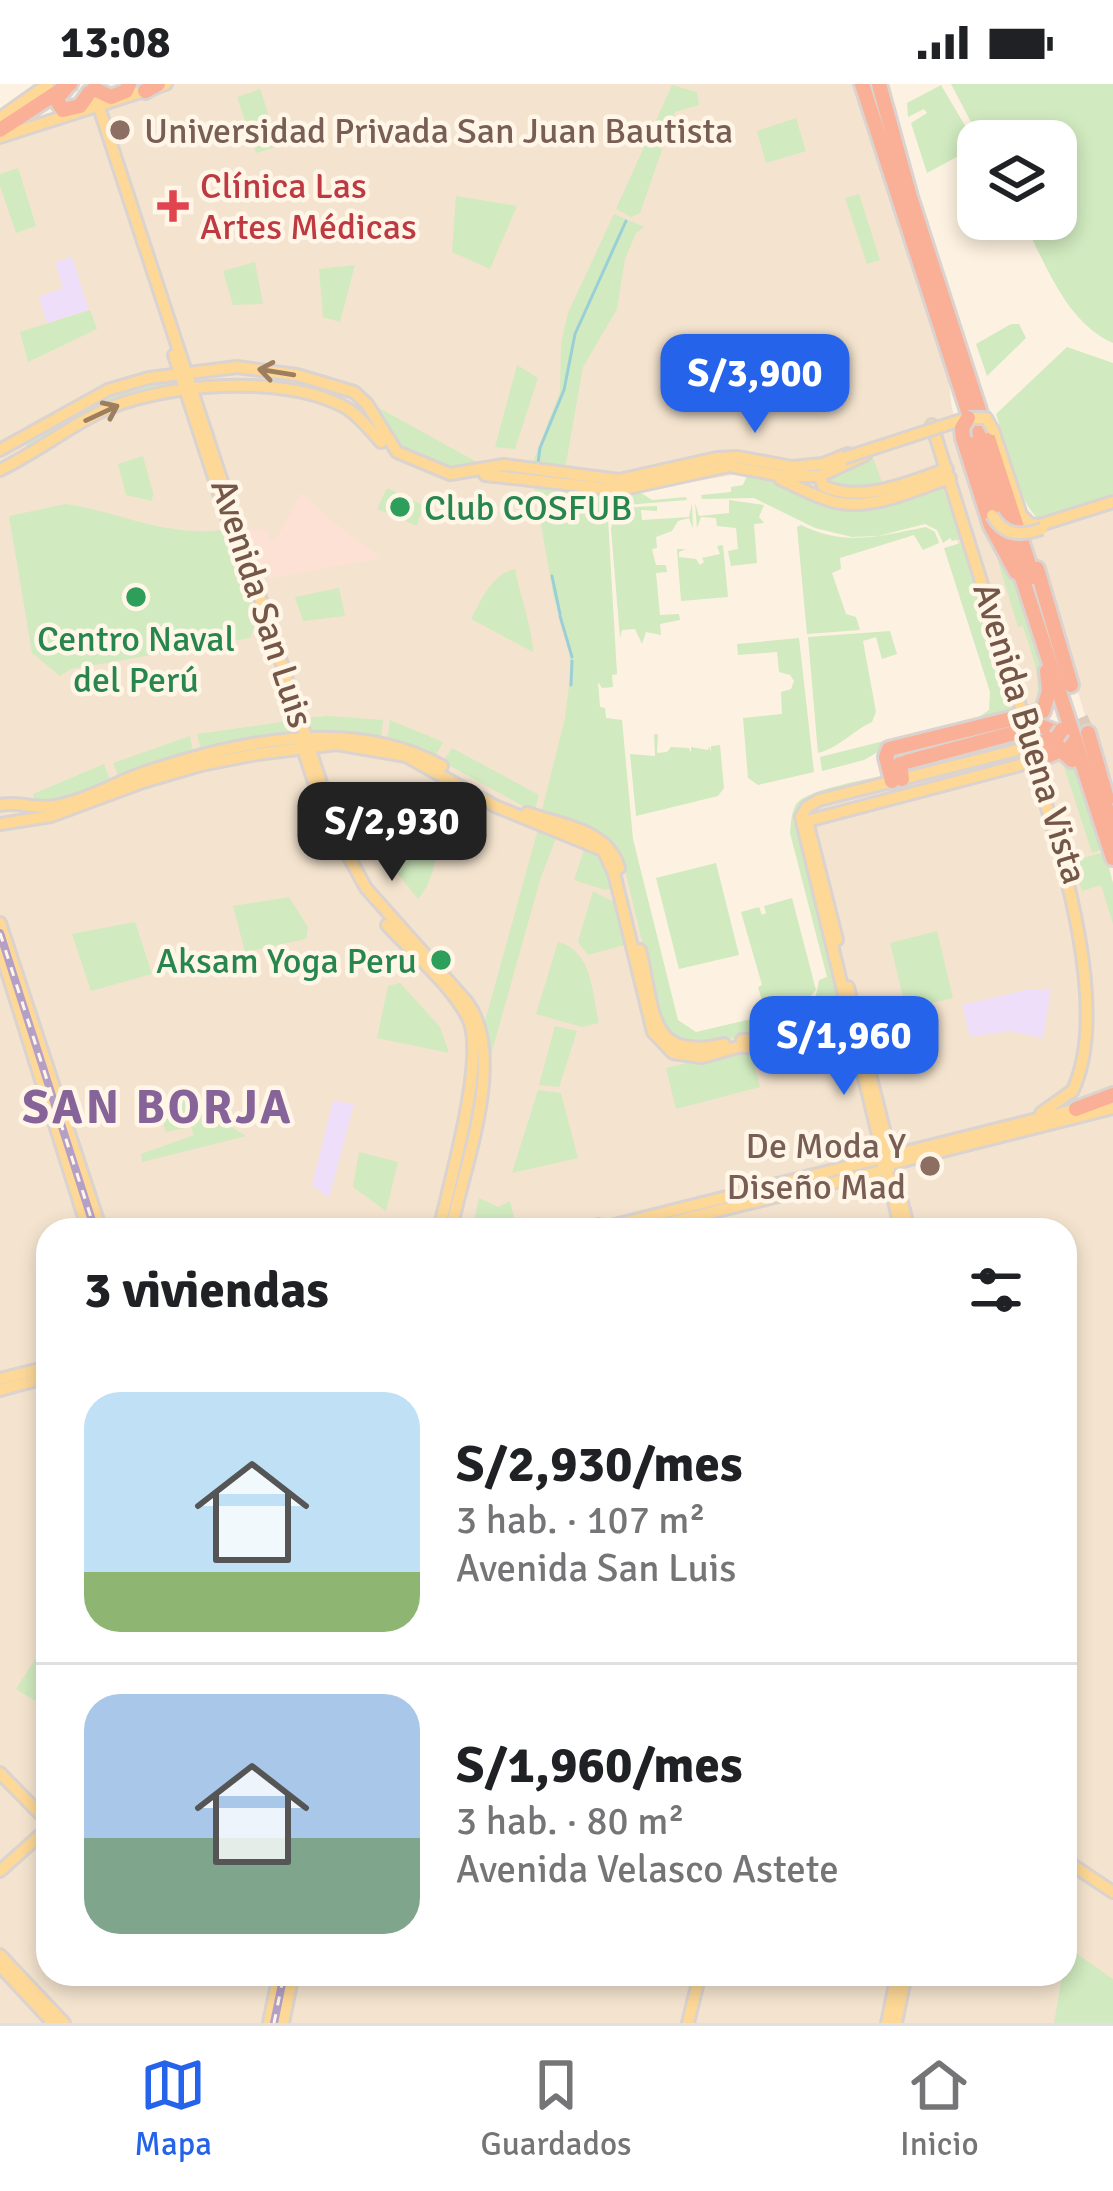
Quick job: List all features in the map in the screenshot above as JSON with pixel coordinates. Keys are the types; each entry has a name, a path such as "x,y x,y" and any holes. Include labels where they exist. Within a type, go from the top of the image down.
{"highway":[{"path":"0,128 52,84"},
{"path":"0,128 69,84"},
{"path":"69,84 56,100 62,110 80,106 92,93 111,97 126,91 129,84"},
{"path":"862,84 1026,557 1107,824 1113,871"},
{"path":"881,86 964,385 986,503"},
{"path":"964,385 993,413"},
{"path":"964,385 960,415 950,423 967,430 974,447"},
{"path":"969,414 962,433 999,544 1028,591"},
{"path":"899,778 886,751 1042,711 1048,680 1028,591 969,414"},
{"path":"998,447 1026,557"},
{"path":"1031,747 1060,724 1065,687 1033,526"},
{"path":"1033,608 1065,687 1107,824"},
{"path":"899,778 953,734 1060,724"},
{"path":"899,778 1045,726 1068,746 1088,793"},
{"path":"1088,733 1113,858"},
{"path":"898,746 923,742 935,746"},
{"path":"1031,747 1067,751 1107,824"},
{"path":"1076,1116 1109,1103"}],"main road":[{"path":"0,128 92,93 156,86"},
{"name":"Avenida San Luis","path":"92,93 183,372 193,388 331,836 348,874 390,929 461,1006 472,1028 475,1050 470,1086 442,1218"},
{"path":"0,450 98,393 183,372 237,367 308,377 357,393 397,452 450,475 504,465 638,482"},
{"path":"193,388 200,369"},
{"path":"0,470 99,413 193,388 276,390 344,407 395,454 453,478 506,475 603,490 687,470 823,464 950,423"},
{"path":"373,416 383,406"},
{"path":"792,467 813,470 969,414 978,416 988,420 1021,515 1033,526"},
{"path":"765,467 820,476 931,429"},
{"name":"Avenida Buena Vista","path":"931,429 1093,936"},
{"path":"716,456 740,455 838,497 946,475"},
{"path":"820,476 823,486 838,497"},
{"path":"986,503 1001,528 1024,534 1037,521 1113,503"},
{"path":"1033,526 1113,503"},
{"path":"0,805 30,799 55,806 171,764 234,749 358,738 400,746 537,820 598,846 608,857 653,1032 680,1056 783,1046 854,1024"},
{"path":"0,824 51,816 201,765 305,743"},
{"name":"Avenida San Luis","path":"305,743 357,877 466,1002 478,1023 483,1082 454,1218"},
{"path":"852,1002 850,1012 803,812 815,801 1031,747"},
{"path":"804,826 821,807 858,806 899,778 968,778 1031,747"},
{"path":"964,763 968,778"},
{"path":"804,826 854,1024"},
{"name":"Avenida Buena Vista","path":"1072,875 1091,945 1097,990 1093,1046 1075,1088 1076,1116"},
{"path":"0,923 97,1218"},
{"path":"0,949 84,1218"},
{"path":"841,985 902,1218"},
{"path":"1098,1047 1085,1090 1109,1103"},
{"path":"888,1160 1045,1112 1075,1088"},
{"path":"657,1218 775,1182 1006,1137 1076,1116"},
{"path":"695,1208 849,1176 982,1126 1076,1116"},
{"path":"972,1136 982,1126"},
{"path":"0,1385 36,1376"},
{"path":"0,1773 36,1813"},
{"path":"0,1783 36,1815"},
{"path":"0,1867 36,1830"},
{"path":"1077,1872 1113,1895"},
{"path":"0,1955 53,2023"},
{"path":"8,1966 64,2023"},
{"path":"27,1978 34,1991"},
{"path":"269,2023 277,1986"},
{"path":"283,2023 291,1986"},
{"path":"685,2023 693,1986"},
{"path":"892,2023 900,1986"}],"shaded area":[{"path":"163,84 853,84 949,383 952,409 1024,616 1041,684 1039,705 1093,827 1113,899 1113,2023 0,2023 0,137","holes":["738,474 869,510 942,490 1015,738 800,808 794,826 838,1016 694,1041 665,1015 597,703 591,499"]},
{"path":"72,257 89,310 47,323 39,297 63,288 55,262"},
{"path":"301,493 381,558 258,580 241,530 268,530 269,539 276,540"},
{"path":"1113,507 1113,804 1029,536"},
{"path":"1051,989 1043,1038 1009,1031 970,1037 962,1005 1025,990"},
{"path":"333,1101 354,1104 329,1198 312,1185"}],"green space":[{"path":"951,84 1113,84 1113,343 1097,334 1070,306 1033,240 1077,240 1077,120 970,120"},
{"path":"672,85 697,92 699,105 675,112 640,213 631,217 616,209"},
{"path":"941,85 962,120 957,120 957,157 927,173 911,123 927,113 924,109 908,117 907,103"},
{"path":"260,89 279,146 256,153 237,97"},
{"path":"796,118 806,151 766,163 757,131"},
{"path":"18,168 36,226 16,233 0,174"},
{"path":"859,194 880,260 867,264 845,198"},
{"path":"456,196 517,206 490,269 452,252"},
{"path":"614,214 644,227 636,233 625,259 617,309 583,367 565,469 532,464 560,392 561,343 568,313"},
{"path":"255,262 263,304 233,305 223,271"},
{"path":"355,265 340,322 323,317 319,269"},
{"path":"90,310 97,329 28,362 20,332"},
{"path":"1019,324 1026,338 987,376 976,344"},
{"path":"756,336 818,381 761,398 748,349"},
{"path":"1067,347 1113,363 1113,494 1038,518 1019,486 996,414"},
{"path":"517,365 538,378 515,449 495,447"},
{"path":"177,376 180,387 127,401 29,454 24,440 97,396"},
{"path":"379,408 478,466 451,472 394,446"},
{"path":"872,455 883,485 848,489 825,482 824,477"},
{"path":"143,456 152,501 126,495 118,464"},
{"path":"748,473 847,508 942,485 960,539 943,543 937,530 925,524 852,537 815,528 754,498 702,499 701,495 731,492 731,487 743,485"},
{"path":"534,485 638,491 652,500 687,500 626,505 608,519 617,674 612,675 613,687 602,688 598,682 606,718 622,720 633,839 678,1020 696,1032 747,1020 761,1023 815,1000 819,980 827,977 790,833 794,810 803,798 825,789 887,778 817,797 797,817 843,1016 771,1036 736,1037 701,1047 671,1038 662,1024 622,858 603,836 541,814 565,718 571,669"},
{"name":"Club COSFUB","path":"387,488 423,505 417,526 377,509"},
{"path":"729,500 764,505 759,517 764,523 754,524 757,563 731,566 728,551 738,549 736,528 717,526 716,518 701,517 697,528 695,503 699,516 729,513"},
{"path":"692,503 693,529 689,518 678,521 672,531 656,537 657,548 652,549 656,565 666,565 667,572 656,573 660,615 679,614 680,620 660,624 661,635 646,632 642,644 635,629 622,630 620,638 613,521 622,511 657,506 657,511 641,510 642,520 689,517"},
{"name":"Centro Naval del Perú","path":"66,504 166,528 229,529 257,619 250,638 71,669 60,676 32,653 9,516"},
{"path":"987,525 1027,597 1028,621 1041,668 1042,705 1030,709 1037,691 1036,669"},
{"path":"797,527 848,538 926,527 935,532 939,543 923,550 914,535 840,558 841,569 832,573 846,614 856,617 860,630 807,634"},
{"path":"961,543 1016,718 890,745 864,760 822,771 820,757 979,717 989,710 990,692 944,548"},
{"path":"723,545 728,597 681,601 677,549 686,549 679,557 696,559 700,565 702,558 720,554 717,546"},
{"path":"515,569 533,652 471,619 493,582"},
{"path":"339,588 345,616 303,621 295,597"},
{"path":"890,631 897,654 882,659 876,637 863,641 876,712 872,722 818,753 808,637"},
{"path":"799,638 814,772 758,785 748,778 743,718 782,714 781,692 791,689 794,681 779,672 777,652 738,655 737,644"},
{"path":"304,718 383,720 381,738 310,736"},
{"path":"390,720 443,742 435,757 387,740"},
{"path":"289,721 294,738 202,753 197,734"},
{"path":"654,734 658,734 657,753 671,747 689,748 691,753 691,747 708,750 709,746 711,752 711,746 720,745 724,788 718,796 636,816 630,754 655,756"},
{"path":"190,736 194,755 119,778 113,763"},
{"path":"452,748 539,795 534,812 443,762"},
{"path":"1070,757 1103,849 1092,853 1062,760"},
{"path":"104,764 111,782 58,805 34,803 33,794"},
{"path":"417,798 444,815 433,871 418,899 382,854 371,819 402,809"},
{"path":"538,829 557,835 487,1069 484,1025"},
{"path":"586,844 605,858 612,888 574,880"},
{"path":"1105,852 1113,883 1113,924 1101,885 1082,891 1072,861"},
{"path":"716,863 739,955 679,969 656,878"},
{"path":"593,891 619,905 628,944 588,955 578,942"},
{"path":"289,897 308,927 306,939 245,952 233,906"},
{"path":"792,898 816,990 805,1002 765,1011 741,912 759,907 762,915 764,906"},
{"path":"135,922 152,974 91,991 72,934"},
{"path":"937,931 953,998 906,1009 890,943"},
{"path":"558,942 584,963 599,1023 582,1027 536,1014"},
{"path":"400,983 440,1027 449,1053 377,1038 388,986"},
{"path":"555,1026 577,1031 559,1087 539,1085"},
{"path":"750,1048 760,1087 676,1109 666,1068"},
{"path":"538,1090 561,1093 578,1158 512,1173"},
{"path":"193,1097 207,1112 246,1136 142,1162 141,1154 194,1135 191,1127 166,1132 158,1104"},
{"path":"359,1152 398,1162 386,1211 353,1187"},
{"path":"479,1198 498,1207 510,1201 514,1218 475,1218"},
{"path":"36,1658 36,1702 16,1689"},
{"path":"1077,1954 1113,1979 1113,2023 1054,2023 1060,1986 1077,1986"}],"waterway":[{"path":"538,463 564,390 575,334 626,221"},
{"path":"552,576 560,614"},
{"path":"560,616 572,657"},
{"path":"571,685 572,661"}],"tunnel":[{"path":"1061,718 1080,716 1088,733"}],"railway":[{"path":"0,933 91,1218"},
{"path":"274,2023 282,1986"}],"place":[{"name":"Universidad Privada San Juan Bautista","path":"120,130"},
{"name":"Clínica Las Artes Médicas","path":"173,206"},
{"name":"Club COSFUB","path":"400,507"},
{"name":"Centro Naval del Perú","path":"136,597"},
{"name":"Aksam Yoga Peru","path":"441,960"},
{"name":"De Moda Y Diseño Mad","path":"930,1166"}],"district":[{"name":"SAN BORJA","path":"158,1106"}]}
